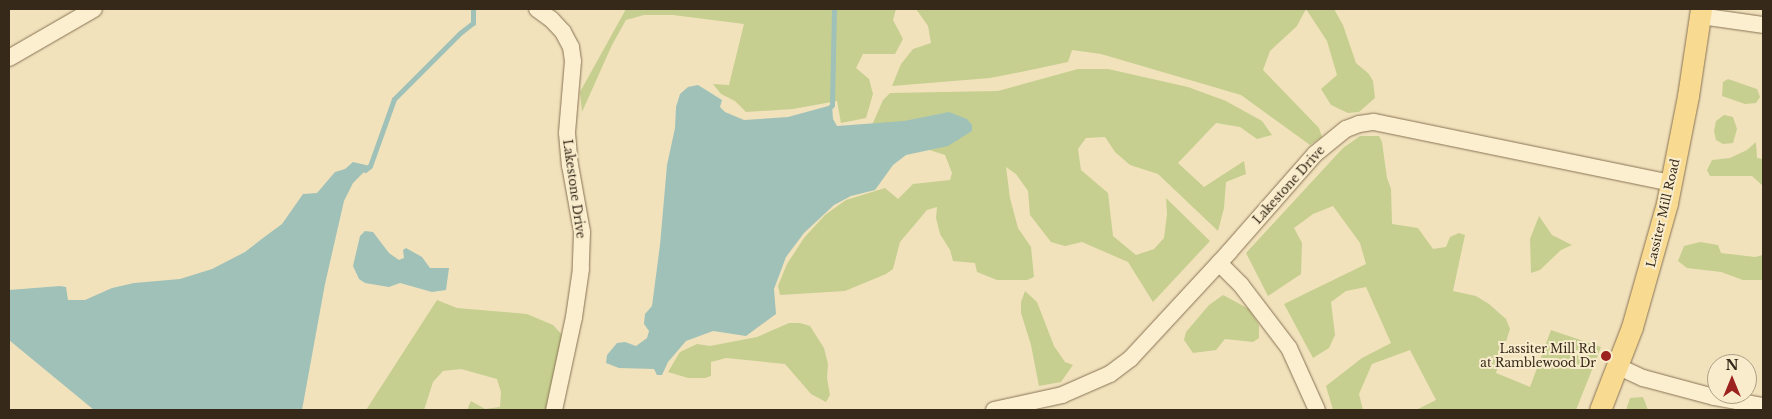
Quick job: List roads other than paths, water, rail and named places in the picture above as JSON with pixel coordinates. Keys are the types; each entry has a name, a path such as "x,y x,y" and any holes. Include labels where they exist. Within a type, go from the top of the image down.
{"main road":[{"name":"Lassiter Mill Road","path":"1600,410 1632,327 1647,280 1672,183 1700,13"}],"street":[{"path":"9,58 94,9"},
{"name":"Lakestone Drive","path":"537,9 551,19 563,32 571,47 574,61 567,133 570,165 582,232 581,269 574,317 554,410"},
{"path":"1700,13 1763,25"},
{"name":"Lakestone Drive","path":"994,410 1062,395 1110,374 1131,358 1219,263 1315,154 1346,129 1359,124 1374,122 1672,183"},
{"path":"1219,263 1241,285 1288,348 1317,410"},
{"path":"1617,366 1643,378 1714,397 1763,406"}],"water":[{"path":"698,85 722,100 720,107 725,112 744,120 788,117 832,105 833,119 837,126 904,121 949,112 967,119 972,125 972,131 948,146 906,155 893,165 875,190 851,196 834,205 804,233 786,257 774,289 776,314 746,336 713,331 686,341 668,362 662,375 657,375 654,369 619,368 606,363 607,355 617,343 625,342 636,346 647,338 649,331 644,324 645,314 652,306 660,245 667,165 675,128 676,107 680,94 688,87"},
{"path":"353,162 370,166 353,183 344,201 325,284 302,410 94,410 9,340 9,290 60,286 66,287 68,300 85,300 112,288 134,283 180,279 212,269 245,252 282,224 303,194 317,193 335,172 345,169"},
{"path":"365,231 373,232 389,253 399,260 404,258 403,250 406,248 422,257 430,268 449,268 446,290 432,292 400,283 389,287 365,283 359,279 353,266 360,236"}],"waterway":[{"path":"365,170 370,166 394,99 460,33 473,23 473,9"},
{"path":"829,108 832,105 834,9"}],"place":[{"name":"Lassiter Mill Rd at Ramblewood Dr","path":"1606,356"}]}
